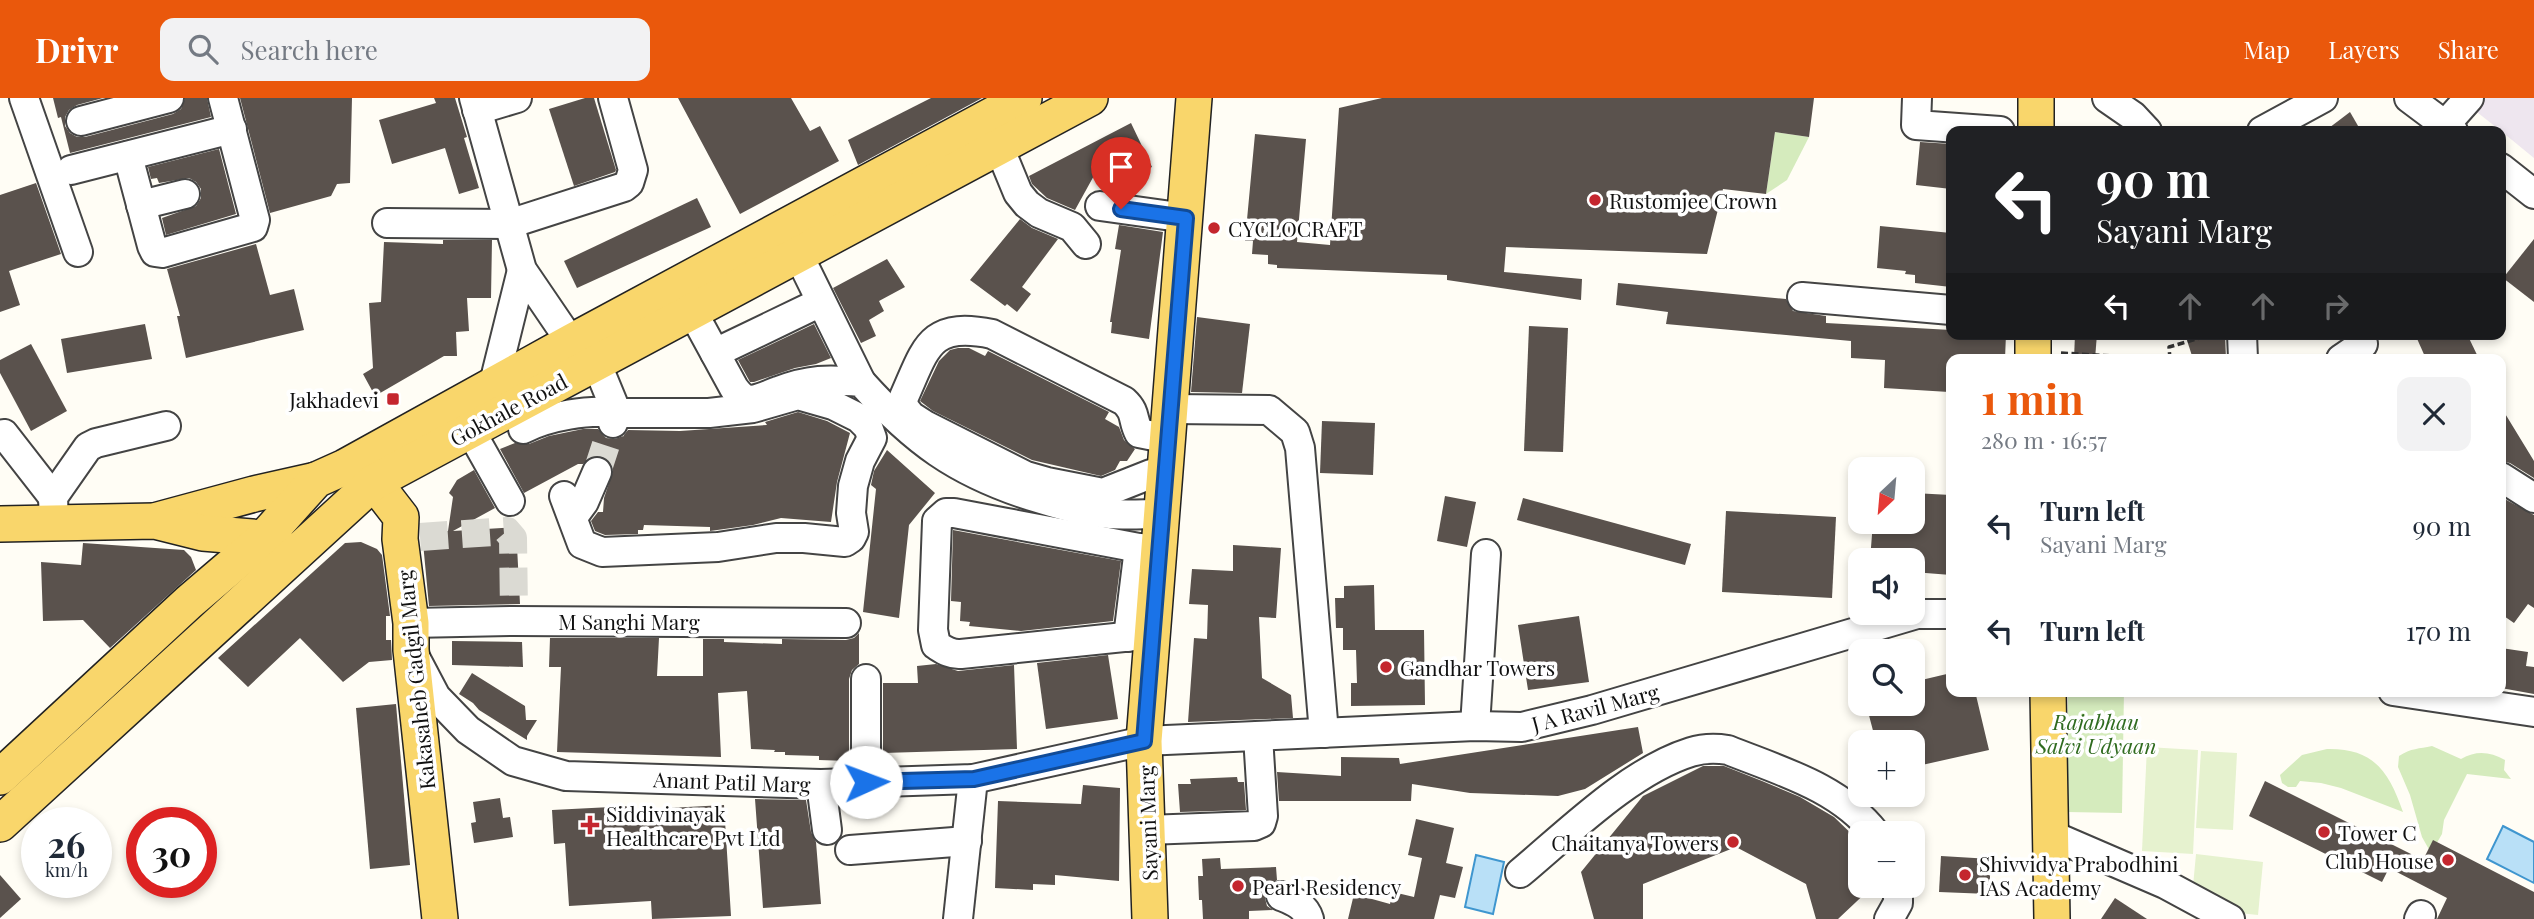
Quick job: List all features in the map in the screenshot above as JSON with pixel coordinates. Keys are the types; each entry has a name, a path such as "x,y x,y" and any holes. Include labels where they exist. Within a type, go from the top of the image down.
{"main road":[{"name":"Gokhale Road","path":"345,476 470,430 583,352 1024,98"},
{"name":"Gokhale Road","path":"0,777 189,602 264,538 345,476 493,387 692,311 1090,98"},
{"name":"Sayani Marg","path":"1150,919 1141,635 1149,550 1163,514 1156,476 1186,218 1194,98"},
{"path":"2036,98 2036,126"},
{"name":"Gokhale Road","path":"0,824 347,505 345,476"},
{"path":"155,521 254,494 345,476"},
{"name":"Kakasaheb Gadgil Marg","path":"345,476 401,517 410,538 411,636 440,919"},
{"path":"347,505 410,538"},
{"path":"0,524 54,510 155,521 203,533 306,542"},
{"path":"155,521 174,529 195,558 198,585 189,602"},
{"path":"2025,697 2029,919"},
{"path":"2048,697 2052,919"}],"street":[{"path":"24,98 78,252"},
{"path":"81,121 169,98"},
{"path":"128,156 152,246 159,253 253,227 255,220 223,98"},
{"path":"517,98 476,104 522,270 583,352 615,418"},
{"path":"387,223 509,224 624,187 629,183 633,170 612,98"},
{"path":"1917,98 1916,125 1946,127"},
{"path":"2107,98 2142,126"},
{"path":"2271,126 2323,98"},
{"path":"2409,98 2446,126"},
{"path":"2450,126 2469,98"},
{"path":"71,170 232,130"},
{"path":"999,147 1018,192 1027,204 1039,213 1072,227 1086,244"},
{"path":"2506,172 2534,194"},
{"path":"141,205 186,194"},
{"path":"1100,206 1186,218"},
{"path":"798,254 861,382 885,410 927,445 976,476 1059,505 1108,514 1163,514"},
{"path":"493,387 522,270"},
{"path":"1802,297 1946,310"},
{"path":"715,353 821,302"},
{"path":"692,311 734,388 739,395 747,399 757,399 802,382 826,379 861,382"},
{"path":"1156,476 1103,493 1031,478 925,425 911,416 903,406 904,397 929,344 953,331 974,330 992,334 1124,401 1135,414 1135,426 1139,433 1269,410 1295,432 1300,448 1324,733"},
{"path":"523,429 544,419 605,411 615,418 709,413 753,408 798,396 833,405 859,418 868,427 872,438 860,461 853,486 851,513 854,532 845,542 776,538 718,547 602,552 582,544 569,506 584,502 597,472"},
{"path":"54,510 83,452 91,444 166,426"},
{"path":"470,430 510,500"},
{"path":"4,434 54,510"},
{"path":"2506,480 2534,498"},
{"path":"1141,635 953,655 944,650 936,645 933,630 937,521 946,513 954,513 1149,550"},
{"path":"1475,726 1486,554"},
{"name":"J A Ravil Marg","path":"1144,741 1475,726 1522,727 1592,710 1917,614 1946,614"},
{"name":"M Sanghi Marg","path":"411,636 514,616 846,623"},
{"name":"Anant Patil Marg","path":"411,636 436,697 468,730 513,761 566,776 821,784 974,779 1144,741"},
{"path":"866,679 866,782"},
{"path":"2433,697 2534,712"},
{"path":"1147,830 1254,826 1261,823 1263,816 1258,736"},
{"path":"1520,873 1616,793 1653,770 1690,752 1710,748 1728,750 1797,778 1837,797 1865,821"},
{"path":"958,919 953,851 974,779"},
{"path":"821,784 827,830"},
{"path":"2049,834 2165,884 2230,919"},
{"path":"850,850 953,851"},
{"path":"1281,896 1296,902 1307,912 1309,919"},
{"path":"1889,919 1898,898"}],"path":[{"path":"2170,354 2169,347 2193,340"},
{"path":"2033,348 2104,354"}],"shaded area":[{"path":"2459,98 2534,98 2534,158 2506,135 2506,126 2495,126"}],"green space":[{"path":"1775,132 1809,137 1787,180 1766,194"},
{"name":"Rajabhau Salvi Udyaan","path":"2068,697 2124,697 2122,813 2067,812"},
{"path":"2432,746 2461,759 2478,753 2499,757 2505,760 2504,770 2511,779 2467,774 2444,820 2442,834 2431,853 2422,837 2410,795 2398,767 2399,756 2411,750"},
{"path":"2147,747 2198,750 2193,854 2142,851"},
{"path":"2327,749 2357,753 2377,765 2392,785 2403,812 2321,783 2300,781 2296,787 2288,787 2282,783 2280,775 2302,755"},
{"path":"2201,751 2237,753 2233,830 2196,828"},
{"path":"2196,854 2263,862 2258,915 2191,908"}],"water":[{"path":"2503,826 2534,842 2534,883 2487,859"},
{"path":"1476,855 1504,862 1493,914 1465,907"}],"building":[{"path":"53,98 103,98 69,110 65,117 65,126 77,137 173,114 181,109 185,98 207,98 211,117 70,153"},
{"path":"240,98 352,98 350,183 337,184 331,196 270,213"},
{"path":"434,98 455,98 479,188 459,194 445,148 392,164 379,120 436,103"},
{"path":"585,98 594,98 616,170 574,186 549,109"},
{"path":"678,98 791,98 810,131 820,126 839,161 740,214"},
{"path":"931,98 982,98 858,165 848,140"},
{"name":"Rustomjee Crown","path":"1382,98 1814,98 1809,137 1775,132 1766,194 1723,189 1707,254 1506,247 1504,272 1582,279 1581,300 1447,280 1447,275 1277,268 1277,265 1268,264 1268,255 1252,254 1253,241 1245,241 1255,134 1306,139 1297,242 1330,245 1339,108"},
{"path":"2350,112 2358,126 2332,126"},
{"path":"1131,123 1152,167 1139,173 1142,178 1115,191 1104,190 1096,172 1075,210 1047,198 1032,184 1029,176"},
{"path":"1920,142 1946,144 1946,188 1916,185"},
{"path":"219,149 236,214 166,235 162,218 196,206 201,198 201,189 189,178 159,183 157,178 151,179 148,167"},
{"path":"36,183 61,254 9,271 20,305 0,312 0,195"},
{"path":"697,198 711,227 577,288 564,261"},
{"path":"1020,219 1032,228 1058,239 1022,287 1031,294 1017,312 970,280"},
{"path":"1119,225 1163,232 1149,339 1111,333 1110,322 1121,250 1115,249"},
{"path":"1880,226 1946,233 1946,286 1915,283 1915,275 1905,274 1906,271 1877,268"},
{"path":"2534,239 2534,302 2506,280 2506,274"},
{"path":"443,240 492,240 491,298 467,298 469,331 456,332 457,356 444,356 375,396 363,374 373,368 369,303 381,302 384,242 443,244"},
{"path":"256,244 270,295 294,289 304,330 186,358 177,316 180,316 167,269"},
{"path":"887,259 905,287 879,301 884,311 869,320 876,336 861,343 833,288"},
{"path":"1618,283 1786,299 1793,311 1826,316 1826,323 1946,330 1946,340 2006,340 2005,354 1946,354 1946,392 1884,388 1885,360 1851,358 1851,341 1666,324 1668,312 1616,305"},
{"path":"1197,317 1250,324 1242,393 1191,392"},
{"path":"145,324 152,359 67,373 61,339"},
{"path":"814,324 831,358 750,382 738,360"},
{"path":"1529,326 1568,328 1563,452 1524,451"},
{"path":"2075,340 2097,340 2095,354 2074,354"},
{"path":"2187,340 2225,340 2226,354 2191,354"},
{"path":"2418,340 2470,340 2477,354 2424,354"},
{"path":"31,344 67,411 31,431 0,373 0,360"},
{"path":"969,348 985,356 988,351 1109,412 1105,419 1119,427 1124,440 1135,449 1127,461 1120,461 1115,470 1101,476 1032,460 933,411 920,401 939,361 950,350"},
{"path":"798,412 827,421 850,433 837,482 831,522 781,518 710,531 710,527 644,525 643,530 638,530 638,534 605,535 595,531 591,521 598,512 603,512 604,498 613,471 610,462 603,457 594,456 524,493 500,449 515,443 529,444 549,436 583,429 598,429 606,438 615,439 628,430 680,431 767,425 765,422"},
{"path":"2506,415 2534,461 2534,478 2506,462"},
{"path":"1322,421 1375,423 1373,475 1320,473"},
{"path":"887,450 935,493 909,525 899,618 863,612 876,489 871,485 874,471"},
{"path":"474,470 495,508 453,531 516,527 520,604 429,606 422,532 448,531 453,497 449,493 457,480"},
{"path":"1925,494 1946,495 1946,575 1925,573 1925,548 1871,548 1872,534 1925,534"},
{"path":"1445,496 1476,502 1467,547 1437,541"},
{"path":"1523,498 1691,544 1685,565 1517,520"},
{"path":"2506,500 2534,515 2534,608 2528,604 2514,623 2506,617"},
{"path":"1726,511 1836,517 1832,598 1722,592"},
{"path":"953,530 1121,561 1113,621 1021,631 969,626 970,622 960,621 961,602 951,601"},
{"path":"361,542 377,549 382,555 390,616 386,616 386,640 391,640 392,660 369,662 343,682 300,638 248,687 218,658 345,543"},
{"path":"83,543 184,550 191,557 196,570 110,648 83,620 43,621 41,562 81,565"},
{"path":"1233,545 1281,548 1276,618 1259,617 1262,678 1291,695 1293,718 1188,722 1194,638 1207,639 1208,605 1189,604 1192,569 1233,571"},
{"name":"Gandhar Towers","path":"1374,585 1375,630 1424,630 1425,705 1351,706 1351,683 1357,683 1356,650 1343,650 1343,628 1336,628 1335,598 1344,598 1344,586"},
{"path":"1579,616 1589,682 1528,690 1518,625"},
{"path":"859,633 859,664 852,670 849,679 849,761 819,760 819,756 785,755 785,752 774,752 775,750 751,749 747,691 718,693 721,757 557,752 561,667 549,667 550,638 659,638 657,676 703,676 703,639 782,644 782,639 846,640"},
{"path":"452,641 522,642 523,667 452,665"},
{"path":"2506,649 2528,652 2526,666 2534,667 2534,694 2506,689"},
{"path":"1108,655 1118,719 1046,729 1037,663"},
{"path":"936,664 958,671 1014,665 1017,749 883,753 883,683 918,683 917,666"},
{"path":"472,673 525,706 526,720 537,720 527,740 459,694"},
{"path":"1946,674 1946,697 1976,697 1989,750 1925,764 1925,730 1873,730 1869,716 1925,716 1925,679"},
{"path":"396,704 410,865 370,869 356,708"},
{"path":"1638,727 1643,753 1585,789 1558,796 1470,793 1412,784 1411,801 1279,801 1277,772 1341,776 1341,757 1399,758 1400,764"},
{"name":"Chaitanya Towers","path":"1703,766 1724,766 1800,797 1834,817 1848,830 1848,898 1860,898 1838,919 1816,919 1806,884 1736,847 1643,884 1643,919 1594,919 1581,872 1643,796"},
{"path":"1237,777 1238,782 1244,782 1246,810 1180,812 1178,784 1191,784 1190,779"},
{"path":"2265,781 2423,860 2433,840 2534,892 2534,919 2437,919 2447,898 2389,868 2382,882 2249,816"},
{"path":"1083,785 1120,788 1119,881 1055,875 1055,885 1033,884 1033,890 995,888 998,801 1081,804"},
{"path":"500,798 503,818 510,817 513,837 474,843 471,823 476,822 473,802"},
{"path":"755,799 806,800 811,832 816,842 821,904 763,908"},
{"path":"724,805 731,916 652,919 651,901 569,906 565,843 554,844 552,810 631,806 632,810"},
{"path":"1416,819 1454,828 1446,863 1463,867 1455,898 1440,895 1434,919 1348,919 1354,894 1390,904 1393,892 1414,897 1422,858 1408,855"},
{"name":"Shivvidya Prabodhini IAS Academy","path":"1941,856 1991,859 1989,894 1939,892"},
{"name":"Pearl Residency","path":"1220,858 1221,869 1276,867 1277,880 1266,889 1265,898 1267,906 1273,910 1249,911 1249,919 1203,919 1198,876 1203,876 1202,859"},
{"path":"0,875 21,899 0,918"},
{"path":"2115,898 2147,919 2101,919"}],"tunnel":[{"path":"597,472 613,423"},
{"path":"420,537 507,531 513,538 514,611"}],"place":[{"name":"Rustomjee Crown","path":"1595,200"},
{"name":"CYCLOCRAFT","path":"1214,228"},
{"name":"Jakhadevi","path":"393,399"},
{"name":"Gandhar Towers","path":"1386,667"},
{"name":"Siddivinayak Healthcare Pvt Ltd","path":"590,825"},
{"name":"Tower C","path":"2324,832"},
{"name":"Chaitanya Towers","path":"1733,842"},
{"name":"Club House","path":"2448,860"},
{"name":"Shivvidya Prabodhini IAS Academy","path":"1965,875"},
{"name":"Pearl Residency","path":"1238,886"}],"route":[{"path":"866,782 974,779 1144,741 1186,218 1121,209"}]}
